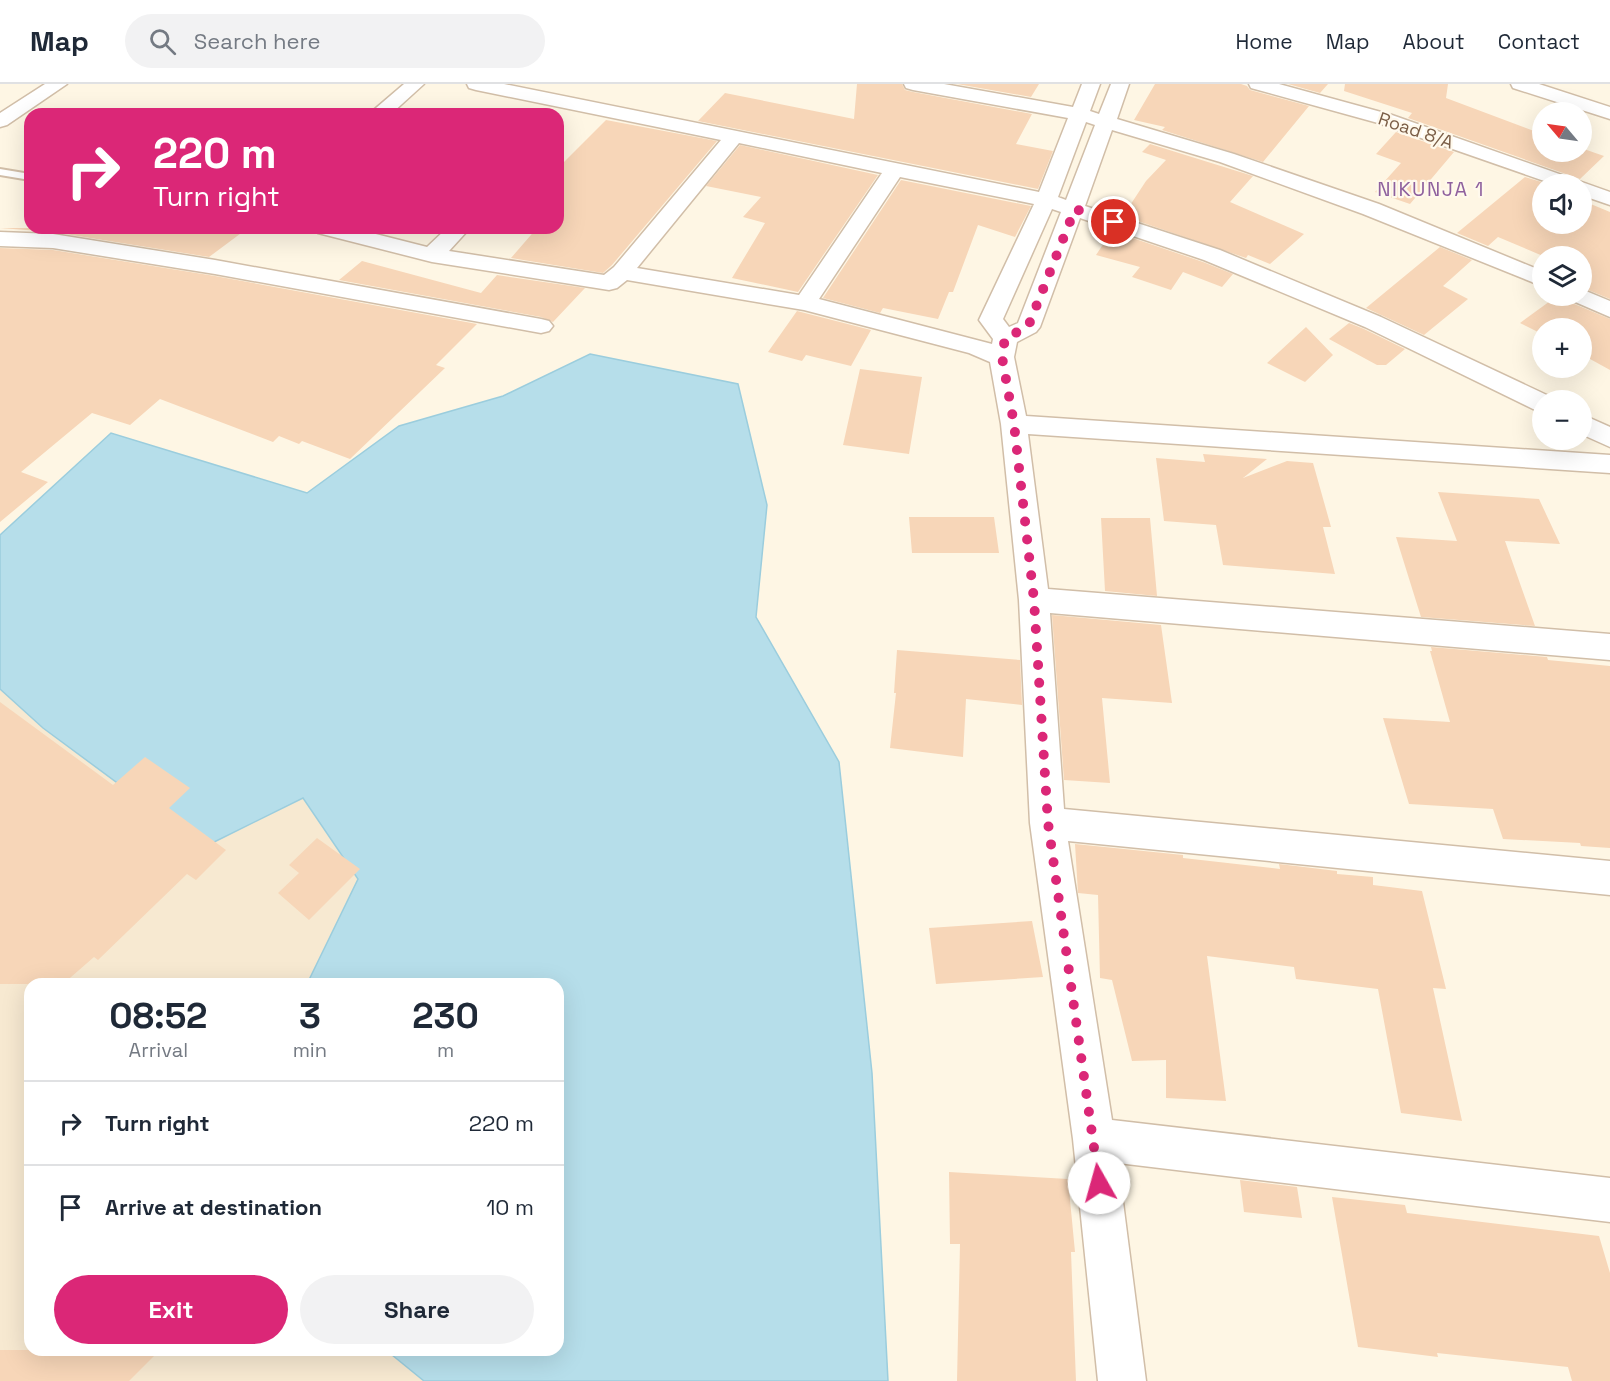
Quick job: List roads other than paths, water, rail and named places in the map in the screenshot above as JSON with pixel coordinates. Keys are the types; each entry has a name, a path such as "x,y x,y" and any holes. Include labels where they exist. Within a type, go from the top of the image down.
{"street":[{"path":"0,121 58,84"},
{"path":"386,108 416,84"},
{"path":"476,84 1046,200 1212,255 1373,322 1532,398"},
{"path":"913,84 1080,114 1227,158 1371,209 1532,275"},
{"path":"1091,84 1046,200 991,320 1003,348 1014,424 1034,600 1048,823 1094,1138 1122,1381"},
{"path":"622,272 805,303 978,348 1003,348 1028,327 1075,209 1120,84"},
{"name":"Road 8/A","path":"1258,84 1385,119 1542,174"},
{"path":"1520,84 1610,112"},
{"path":"566,122 581,107"},
{"path":"350,234 432,255 609,283 622,272 733,138"},
{"path":"805,303 895,169"},
{"path":"1592,192 1610,199"},
{"path":"432,255 453,234"},
{"path":"0,239 52,241 215,267 541,326"},
{"path":"1592,301 1610,310"},
{"path":"1014,424 1610,464"},
{"path":"1592,429 1610,438"},
{"path":"1034,600 1610,647"},
{"path":"1048,823 1610,878"},
{"path":"1094,1138 1610,1200"}],"lane":[{"path":"0,172 24,176"}],"water":[{"path":"590,354 738,384 767,505 756,617 839,762 872,1073 888,1381 424,1381 393,1356 564,1356 564,978 310,978 358,879 303,798 204,847 43,728 0,689 0,535 111,433 307,493 399,426 503,396"}],"district":[{"name":"NIKUNJA 1","path":"1431,189"}]}
